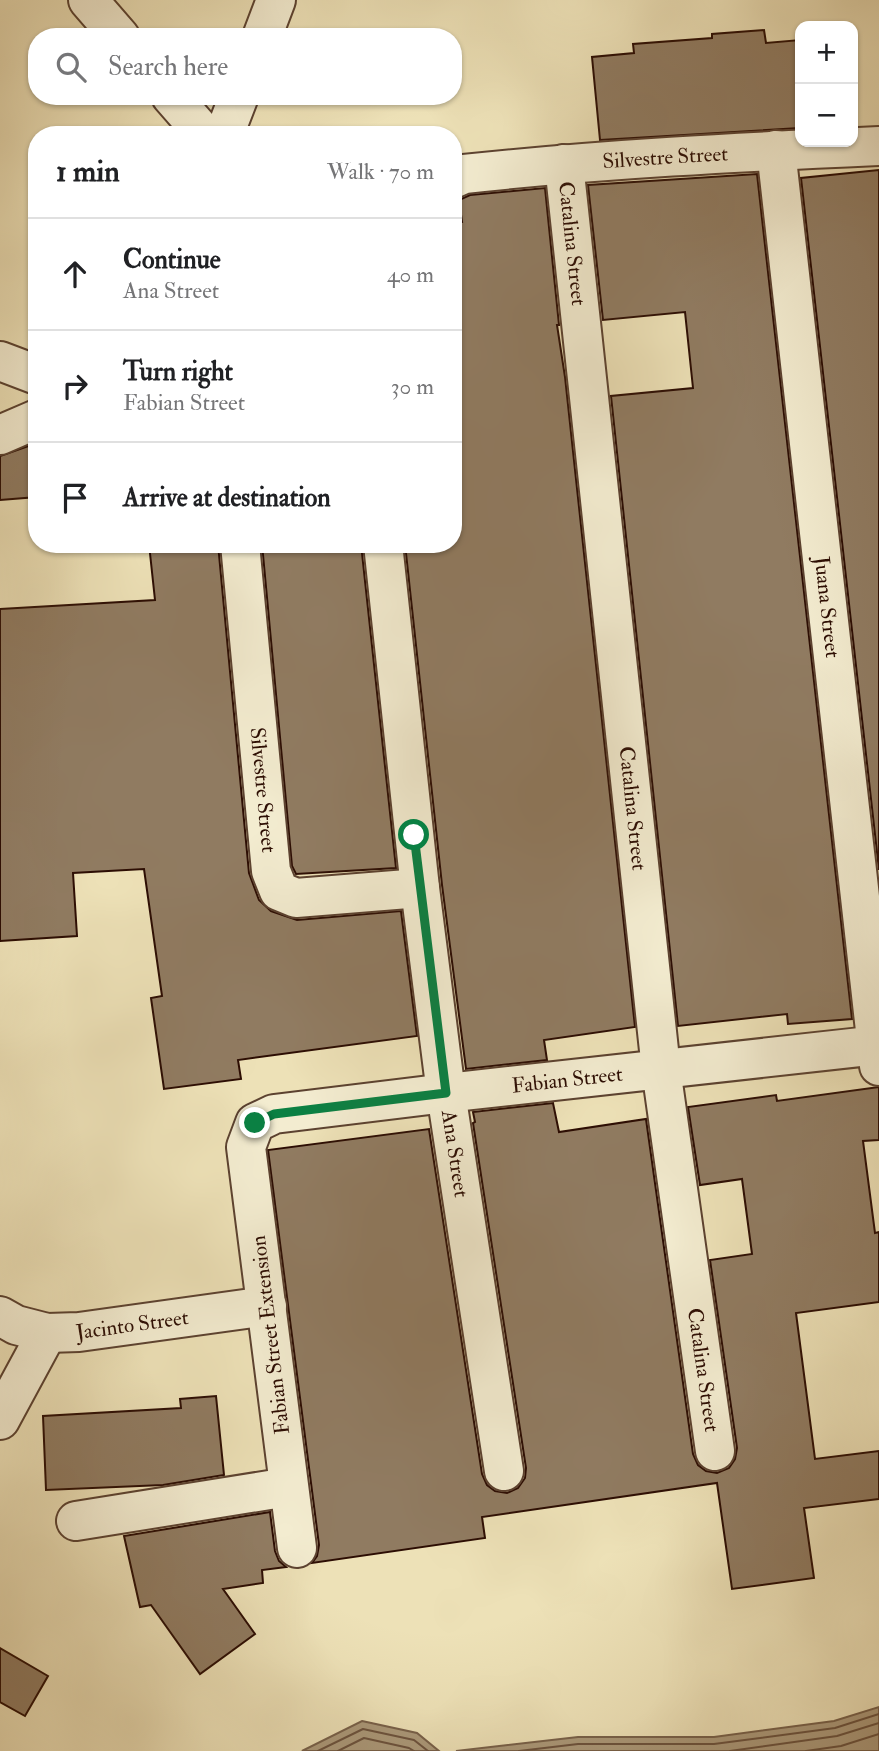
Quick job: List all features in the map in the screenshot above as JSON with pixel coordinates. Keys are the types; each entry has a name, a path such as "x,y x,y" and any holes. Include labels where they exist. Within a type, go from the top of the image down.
{"street":[{"path":"88,0 112,28"},
{"path":"265,28 276,0"},
{"path":"179,105 197,126"},
{"path":"227,126 236,105"},
{"name":"Silvestre Street","path":"462,175 564,164 879,146"},
{"name":"Juana Street","path":"776,150 878,1052"},
{"name":"Catalina Street","path":"564,164 662,1069 715,1451"},
{"path":"0,361 28,372"},
{"path":"0,435 28,423"},
{"name":"Silvestre Street","path":"241,553 271,871 279,891 296,898 420,888"},
{"name":"Ana Street","path":"384,553 420,888 446,1093 504,1471"},
{"name":"Fabian Street","path":"255,1123 274,1114 446,1093 662,1069 878,1052"},
{"name":"Fabian Street Extension","path":"255,1123 246,1147 297,1548"},
{"name":"Jacinto Street","path":"0,1316 16,1325 47,1333 79,1332 267,1306"},
{"path":"0,1420 47,1333"},
{"path":"76,1521 288,1487"}],"water":[{"path":"879,1707 879,1751 456,1751 578,1737 714,1737 834,1721"},
{"path":"362,1721 417,1733 439,1751 302,1751"}],"building":[{"path":"764,30 766,43 795,40 795,128 600,140 592,57 634,53 633,44 712,38 712,34"},
{"path":"879,170 879,870 801,178"},
{"path":"757,174 852,1019 788,1024 787,1014 678,1026 611,396 693,388 685,312 603,320 588,185"},
{"path":"545,188 557,325 565,377 635,1027 544,1040 547,1060 466,1069 442,885 406,553 462,553 462,199 470,195"},
{"path":"28,446 28,498 0,500 0,456"},
{"path":"150,553 219,553 249,873 259,900 271,911 297,920 401,911 417,1036 238,1060 241,1079 164,1089 151,998 162,996 144,869 73,873 77,936 0,941 0,609 155,600"},
{"path":"263,553 362,553 396,868 296,874 292,866"},
{"path":"879,1087 879,1140 863,1141 875,1233 879,1232 879,1302 796,1313 815,1459 879,1451 879,1499 804,1508 814,1578 732,1589 717,1483 482,1517 485,1538 312,1563 317,1556 319,1545 268,1150 429,1129 482,1474 487,1485 495,1491 507,1493 518,1488 525,1478 526,1468 473,1112 553,1103 559,1132 646,1119 693,1454 698,1465 706,1471 717,1473 729,1468 735,1459 737,1448 710,1260 752,1254 742,1179 700,1185 688,1107 776,1095 777,1101"},
{"path":"216,1396 224,1475 163,1485 46,1490 43,1416 181,1408 180,1399"},
{"path":"270,1512 275,1551 279,1561 286,1567 262,1570 263,1583 223,1589 255,1634 200,1674 151,1605 140,1607 124,1536"},
{"path":"0,1648 48,1676 25,1716 0,1702"}],"route":[{"path":"255,1123 274,1114 446,1093 414,835"}]}
